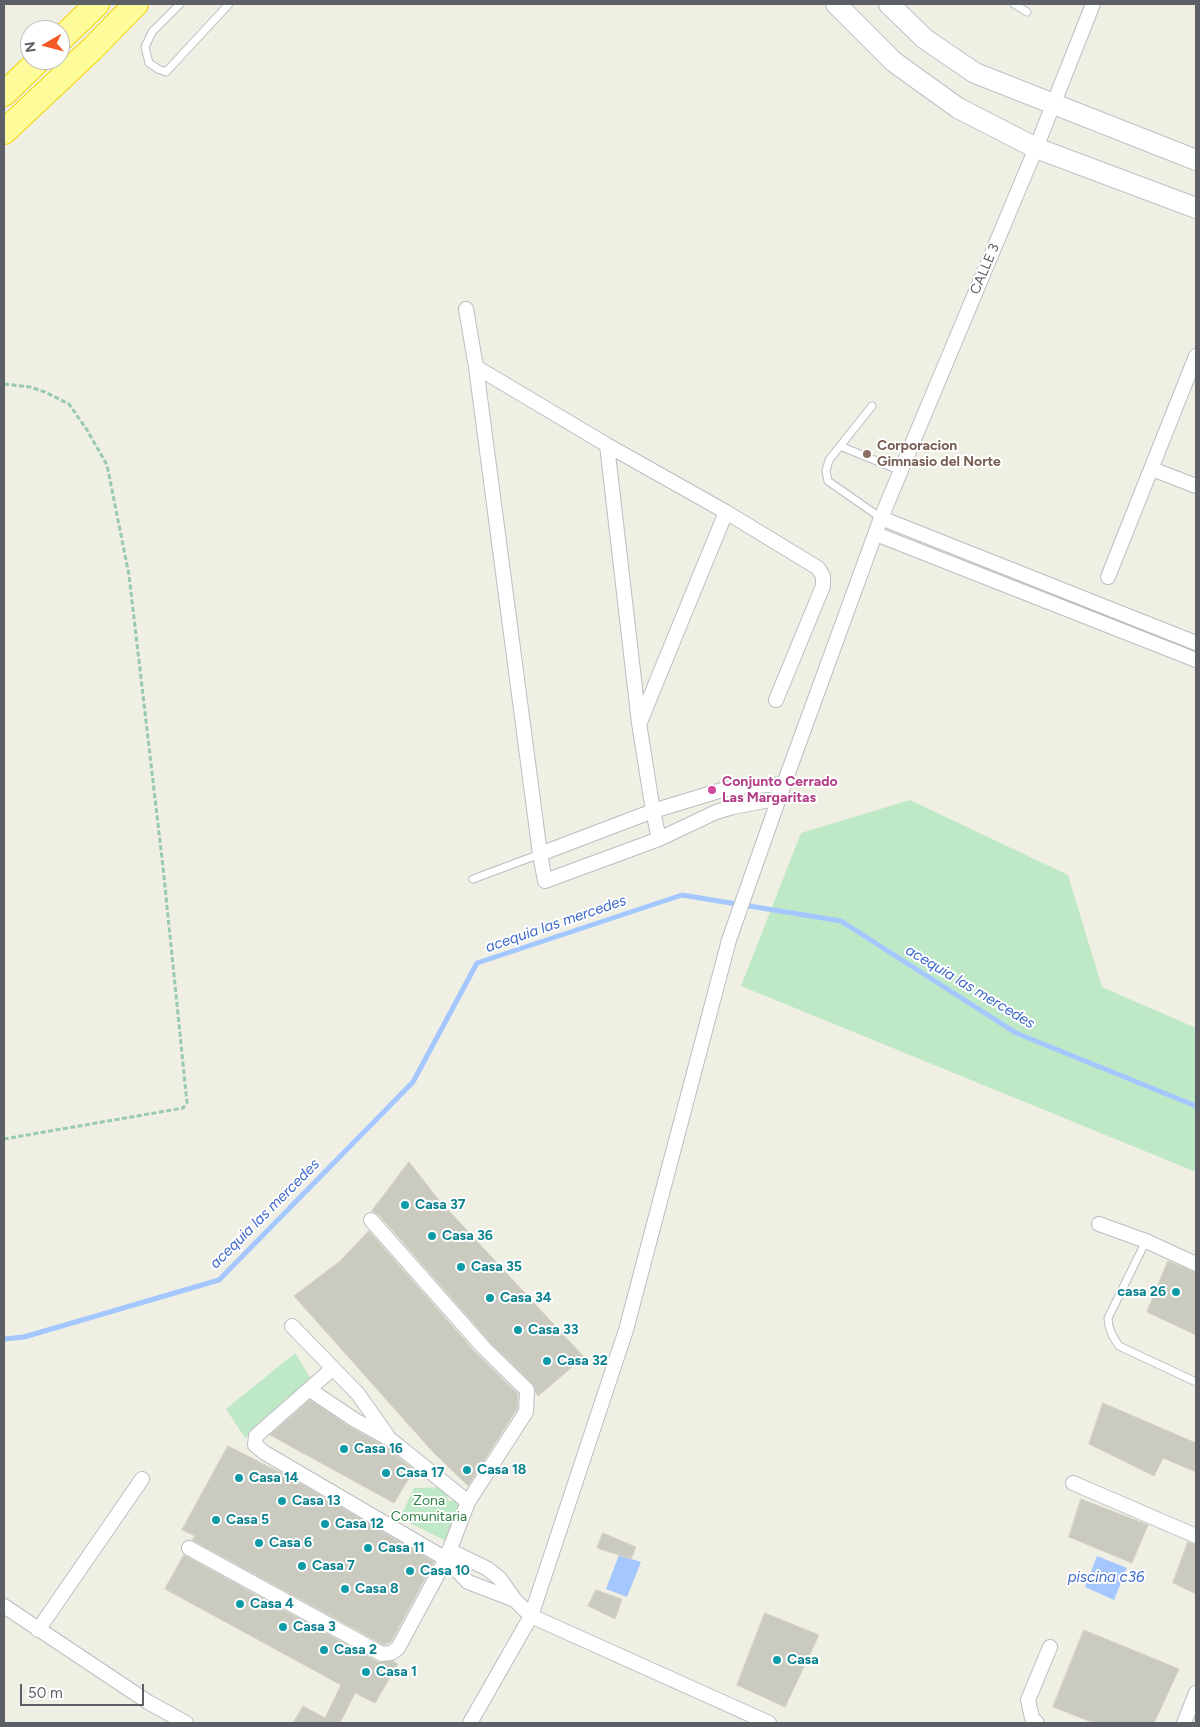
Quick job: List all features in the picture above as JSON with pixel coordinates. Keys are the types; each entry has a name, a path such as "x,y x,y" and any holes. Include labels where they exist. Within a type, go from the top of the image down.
{"highway":[{"path":"70,30 97,4"},
{"path":"4,132 92,49 136,4"},
{"path":"4,94 29,70"}],"main road":[{"path":"836,4 894,62 958,108 1036,148 1196,208"},
{"path":"889,4 926,39 975,73 1052,105 1196,160"}],"street":[{"name":"CALLE 3","path":"470,1723 531,1616 626,1330 729,940 784,784 881,518 1036,148 1093,4"},
{"path":"466,309 476,367 545,881 659,839 716,812 780,798"},
{"path":"1108,577 1196,356"},
{"path":"476,367 607,445 726,512 818,568 823,576 823,586 776,700"},
{"path":"607,445 639,723 659,839"},
{"path":"1152,469 1196,486"},
{"path":"639,723 726,512"},
{"path":"881,518 1196,643"},
{"path":"876,534 1195,656"},
{"path":"540,854 653,810 722,790 784,784"},
{"path":"189,1548 382,1654 391,1653 398,1648 448,1555 468,1502 526,1412 528,1390 484,1348 371,1220"},
{"path":"1099,1224 1196,1264"},
{"path":"292,1326 332,1370 358,1394 391,1440"},
{"path":"332,1370 256,1436 254,1445 265,1453 448,1555 488,1569 500,1579 515,1600 531,1616 769,1723"},
{"path":"310,1390 354,1420 391,1440 468,1502"},
{"path":"38,1630 142,1479"},
{"path":"1073,1483 1196,1536"},
{"path":"448,1555 468,1582 515,1600"},
{"path":"4,1606 148,1702 186,1723"},
{"path":"1038,1723 1032,1718 1028,1700 1050,1647"},
{"path":"1184,1723 1196,1693"}],"lane":[{"path":"180,4 152,32 145,47 149,63 166,72 229,4"},
{"path":"1014,4 1027,12"},
{"path":"872,406 829,460 826,471 828,481 881,518"},
{"path":"840,446 901,470"},
{"path":"473,878 540,854"},
{"path":"1146,1242 1108,1318 1108,1326 1118,1346 1196,1382"}],"path":[{"path":"4,384 45,392 69,404 107,464 129,575 163,867 187,1103 183,1108 4,1139"}],"green space":[{"path":"910,800 1068,875 1102,987 1196,1028 1196,1172 741,986 801,833"},
{"path":"295,1353 316,1387 245,1438 226,1409"},
{"name":"Zona Comunitaria","path":"446,1487 448,1501 462,1501 448,1542 400,1518 414,1488"}],"water":[{"path":"619,1555 641,1562 627,1597 606,1589"},
{"name":"piscina c36","path":"1097,1556 1127,1568 1114,1600 1085,1587"}],"building":[{"path":"409,1162 439,1200 584,1357 538,1396 533,1384 490,1342 378,1214 372,1211"},
{"path":"369,1231 477,1354 518,1394 517,1409 468,1486 433,1452 294,1296 340,1261"},
{"name":"casa 26","path":"1168,1261 1196,1273 1196,1335 1147,1312"},
{"path":"310,1400 350,1427 386,1447 414,1470 394,1503 270,1435"},
{"path":"1103,1403 1196,1443 1196,1472 1163,1458 1154,1476 1089,1444"},
{"path":"228,1446 289,1477 434,1562 391,1642 384,1645 192,1540 195,1536 182,1530"},
{"path":"1081,1499 1148,1525 1132,1563 1069,1537"},
{"path":"603,1533 636,1547 631,1559 597,1548"},
{"path":"1188,1542 1196,1545 1196,1594 1173,1583"},
{"path":"184,1555 378,1662 393,1661 398,1664 375,1703 355,1693 340,1723 293,1723 303,1706 325,1718 341,1685 165,1589"},
{"path":"596,1590 622,1599 615,1619 588,1606"},
{"name":"Casa","path":"765,1613 819,1635 785,1707 737,1685"},
{"path":"1084,1630 1179,1669 1154,1723 1094,1723 1053,1707"}],"waterway":[{"name":"acequia las mercedes","path":"4,1339 24,1337 219,1280 413,1082 477,963 682,895 841,921 1016,1033 1196,1106"}],"place":[{"name":"Corporacion Gimnasio del Norte","path":"867,454"},
{"name":"Conjunto Cerrado Las Margaritas","path":"712,790"},
{"name":"Casa 37","path":"405,1205"},
{"name":"Casa 36","path":"432,1236"},
{"name":"Casa 35","path":"461,1267"},
{"name":"casa 26","path":"1176,1292"},
{"name":"Casa 34","path":"490,1298"},
{"name":"Casa 33","path":"518,1330"},
{"name":"Casa 32","path":"547,1361"},
{"name":"Casa 16","path":"344,1449"},
{"name":"Casa 18","path":"467,1470"},
{"name":"Casa 17","path":"386,1473"},
{"name":"Casa 14","path":"239,1478"},
{"name":"Casa 13","path":"282,1501"},
{"name":"Casa 5","path":"216,1520"},
{"name":"Casa 12","path":"325,1524"},
{"name":"Casa 6","path":"259,1543"},
{"name":"Casa 11","path":"368,1548"},
{"name":"Casa 7","path":"302,1566"},
{"name":"Casa 10","path":"410,1571"},
{"name":"Casa 8","path":"345,1589"},
{"name":"Casa 4","path":"240,1604"},
{"name":"Casa 3","path":"283,1627"},
{"name":"Casa 2","path":"324,1650"},
{"name":"Casa","path":"777,1660"},
{"name":"Casa 1","path":"366,1672"}]}
